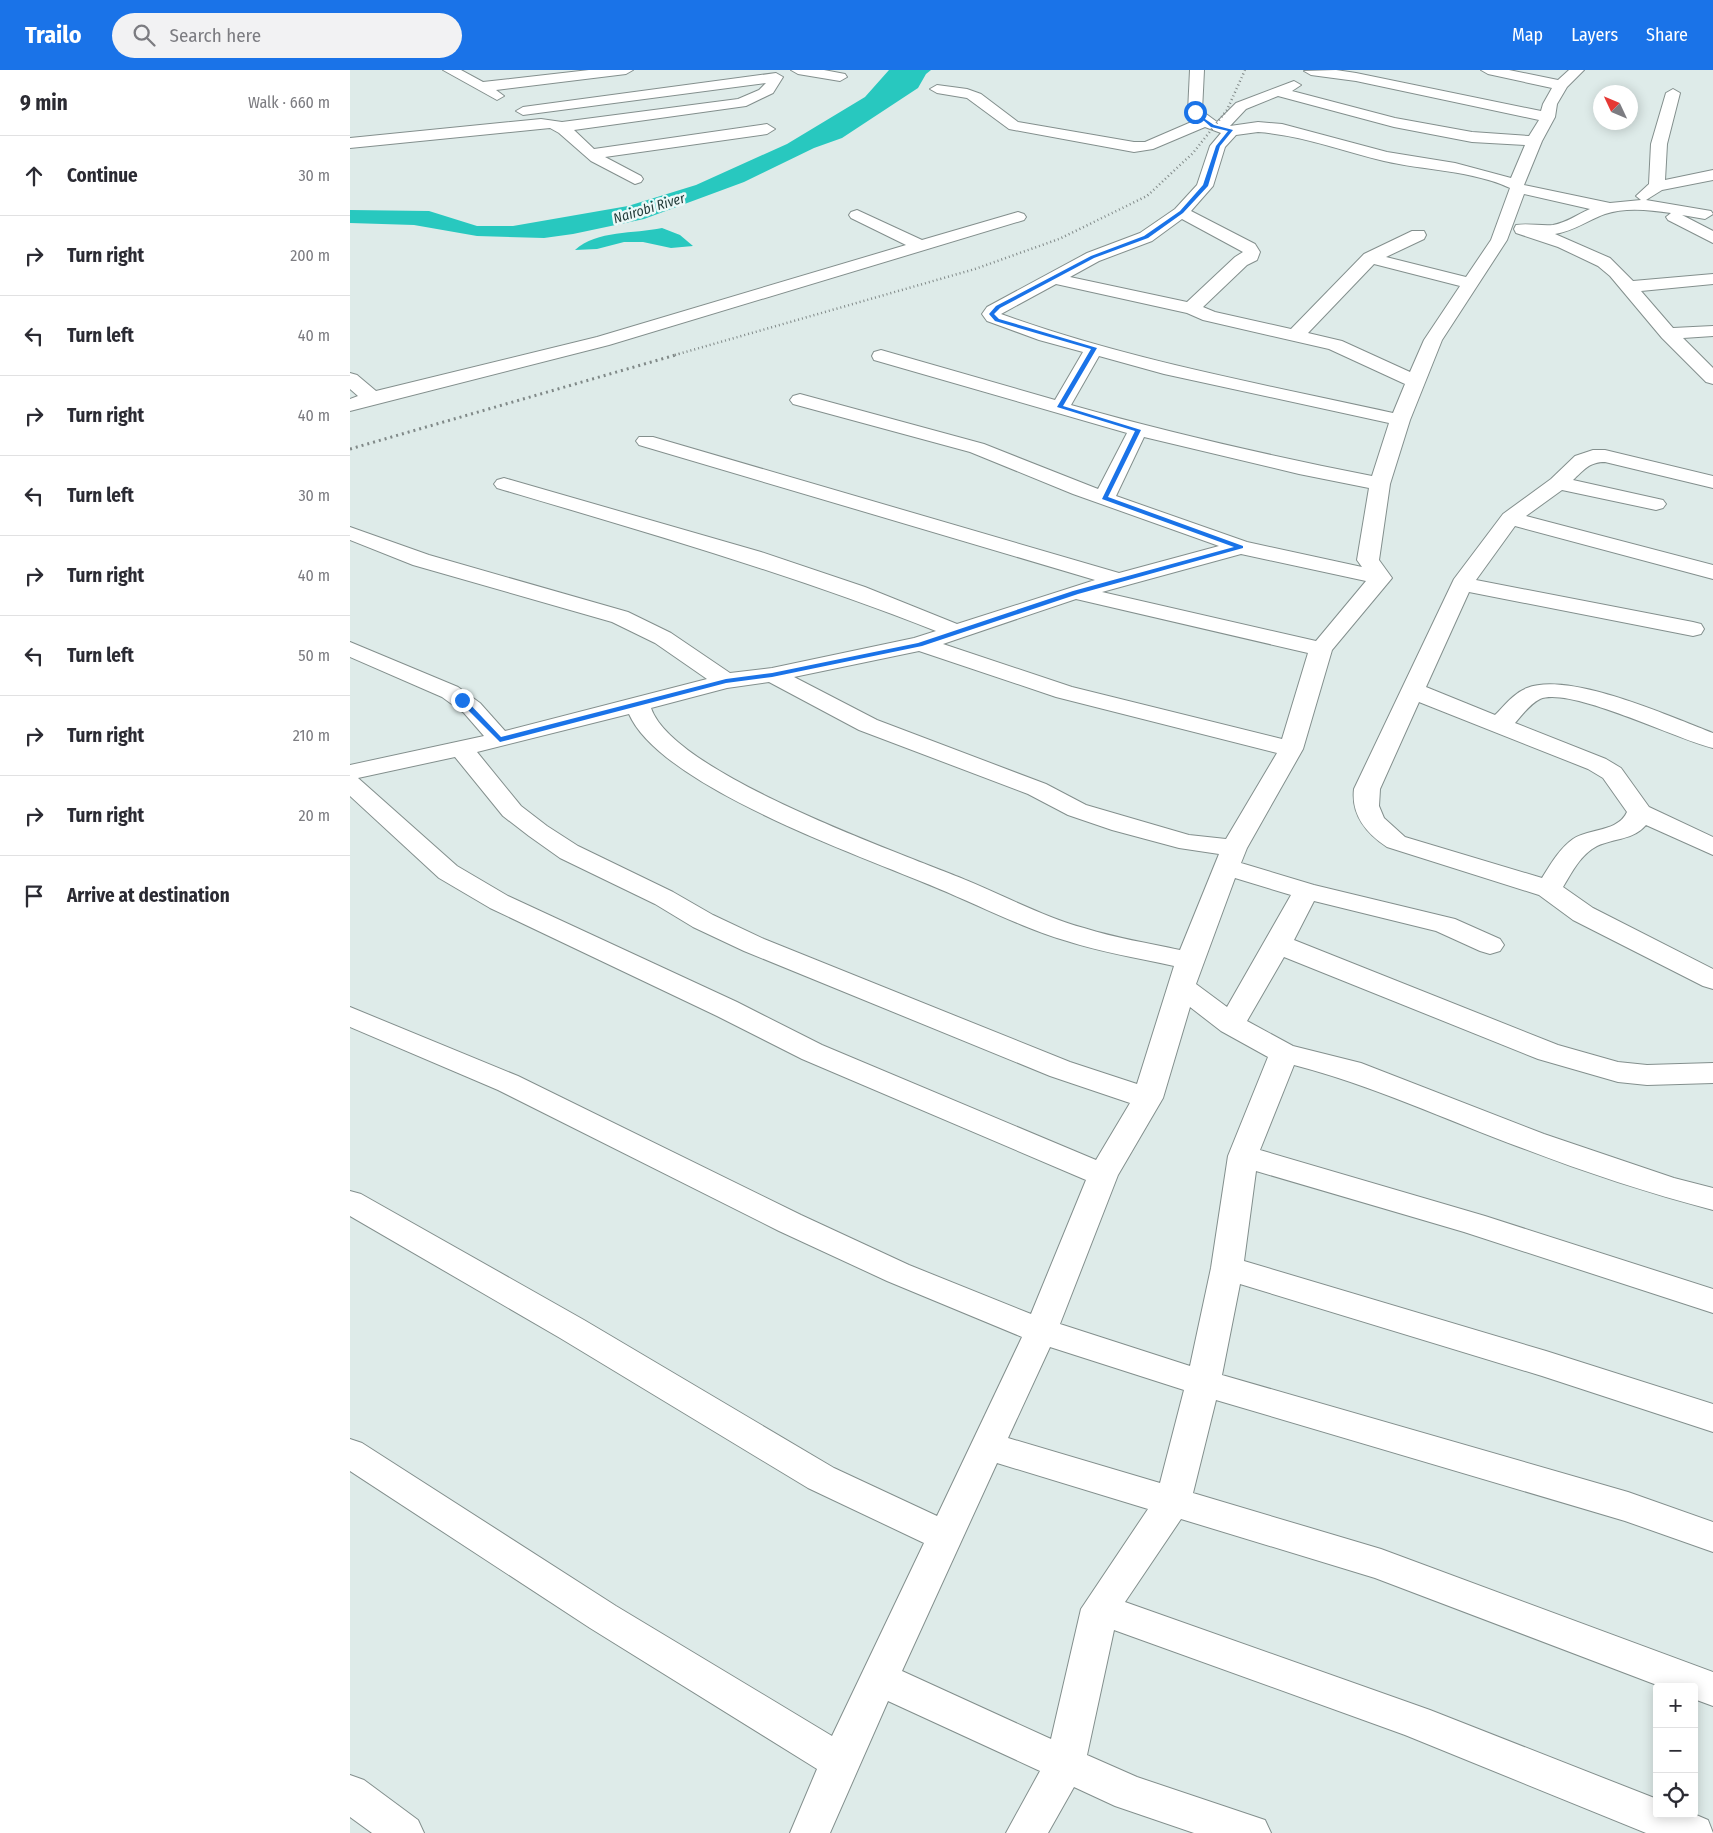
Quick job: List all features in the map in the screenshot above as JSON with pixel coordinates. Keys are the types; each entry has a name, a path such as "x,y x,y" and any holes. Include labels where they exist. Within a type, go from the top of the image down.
{"street":[{"path":"450,70 524,111 545,122 562,127 742,102 760,97 771,88 776,74 524,111"},
{"path":"481,87 626,70"},
{"path":"798,70 836,74"},
{"path":"1197,70 1195,112 1219,127"},
{"path":"1488,70 1562,85"},
{"path":"1381,578 1368,560 1380,484 1400,420 1439,328 1470,283 1511,232 1517,186 1534,141 1548,117 1550,104 1562,85 1577,70"},
{"path":"1400,420 1164,368 1037,333 993,317 991,314 998,307 1093,257 1146,237 1181,212 1205,186 1218,146 1219,127 1242,106 1293,86 1311,71 1356,76 1548,117"},
{"path":"937,89 961,92 976,97 999,118 1014,126 1134,146 1157,144 1219,127 1282,129 1386,158 1455,168 1602,210 1647,218 1709,214"},
{"path":"1278,92 1394,122 1472,137 1534,141"},
{"path":"1657,186 1659,144 1673,93"},
{"path":"350,143 528,126 545,122"},
{"path":"562,127 591,154 635,180"},
{"path":"591,154 767,129"},
{"path":"1637,204 1650,190 1657,186 1713,175"},
{"path":"1511,232 1551,232 1561,230 1602,210 1637,204 1709,214"},
{"path":"1181,212 1249,248 1252,252 1251,256 1241,261 1195,304 1193,309"},
{"path":"857,215 921,246"},
{"path":"350,405 603,341 699,310 1018,217"},
{"path":"1674,217 1713,238"},
{"path":"1511,232 1564,243 1604,262 1628,286 1668,334 1713,378"},
{"path":"1295,336 1370,258 1418,235"},
{"path":"1370,258 1470,283"},
{"path":"1052,278 1193,309 1209,316 1335,345 1416,382"},
{"path":"1628,286 1713,280"},
{"path":"1668,334 1713,331"},
{"path":"1060,407 1094,348"},
{"path":"881,356 1138,430 1299,468 1380,484"},
{"path":"350,379 372,398"},
{"path":"800,400 977,448 1104,498 1241,547 1381,578"},
{"path":"1104,498 1138,430"},
{"path":"646,441 1119,580"},
{"path":"1713,482 1605,456 1593,456 1582,460 1558,483 1510,518 1462,584 1414,691 1366,789 1365,801 1367,814 1377,827 1396,842 1548,890 1583,914 1713,980"},
{"path":"1558,483 1656,504"},
{"path":"504,484 754,557 857,592 955,631"},
{"path":"1510,518 1713,572"},
{"path":"350,533 421,560 620,617 663,638 726,681"},
{"path":"350,772 500,740 726,681 772,675 920,644 1076,592 1241,547"},
{"path":"814,1832 840,1762 1041,1331 1103,1175 1148,1098 1185,973 1230,858 1290,749 1321,649 1381,578"},
{"path":"1462,584 1693,629"},
{"path":"1076,592 1321,649"},
{"path":"920,644 1064,692 1290,749"},
{"path":"350,649 450,692 472,708 500,740"},
{"path":"772,675 868,725 894,733 1037,789 1077,810 1121,825 1188,843 1230,858 1306,891 1445,925 1490,945"},
{"path":"1499,725 1531,694 1543,690 1553,690 1586,697 1713,742"},
{"path":"1414,691 1597,764 1612,773 1640,812 1713,847"},
{"path":"638,704 642,716 681,757 709,776 789,817 1074,935 1185,973 1231,1024 1284,1052 1351,1070 1533,1141 1668,1187 1713,1199"},
{"path":"462,749 512,812 538,831 570,852 664,898 703,920 754,945 1060,1069 1148,1098"},
{"path":"350,783 448,872 499,902 728,1009 812,1052 1103,1175"},
{"path":"1548,890 1567,860 1580,846 1589,840 1623,832 1638,820 1640,812"},
{"path":"1231,1024 1278,944 1306,891"},
{"path":"1278,944 1548,1052 1618,1072 1647,1076 1713,1073"},
{"path":"350,1016 508,1082 790,1223 889,1269 1041,1331 1203,1383 1628,1507 1713,1537"},
{"path":"1026,1833 1065,1765 1100,1609 1173,1502 1203,1383 1226,1268 1243,1156 1284,1052"},
{"path":"1243,1156 1474,1224 1713,1301"},
{"path":"350,1202 572,1329 820,1478 946,1537"},
{"path":"1226,1268 1546,1364 1713,1418"},
{"path":"988,1446 1381,1564 1713,1689"},
{"path":"350,1453 603,1617 840,1762"},
{"path":"1100,1609 1416,1722 1694,1833"},
{"path":"879,1679 1129,1793 1251,1833"},
{"path":"350,1792 404,1833"}],"water":[{"name":"Nairobi River","path":"889,70 931,70 926,74 918,88 842,138 814,148 744,182 644,219 544,238 477,236 414,225 350,223 350,210 429,211 477,226 513,226 628,206 696,185 787,144 865,97"},
{"path":"662,228 680,235 693,246 671,248 643,242 624,242 597,249 575,250 594,239 605,236"}],"railway":[{"path":"675,355 975,269 1059,239 1147,196 1193,153 1227,110 1245,70"},
{"path":"350,449 679,354"}],"route":[{"path":"462,700 472,708 500,740 726,681 772,675 920,644 1076,592 1241,547 1104,498 1138,430 1060,407 1094,348 1046,336 997,320 991,314 998,307 1093,257 1146,237 1181,212 1205,186 1218,146 1231,130 1220,129 1205,122 1195,112"}]}
